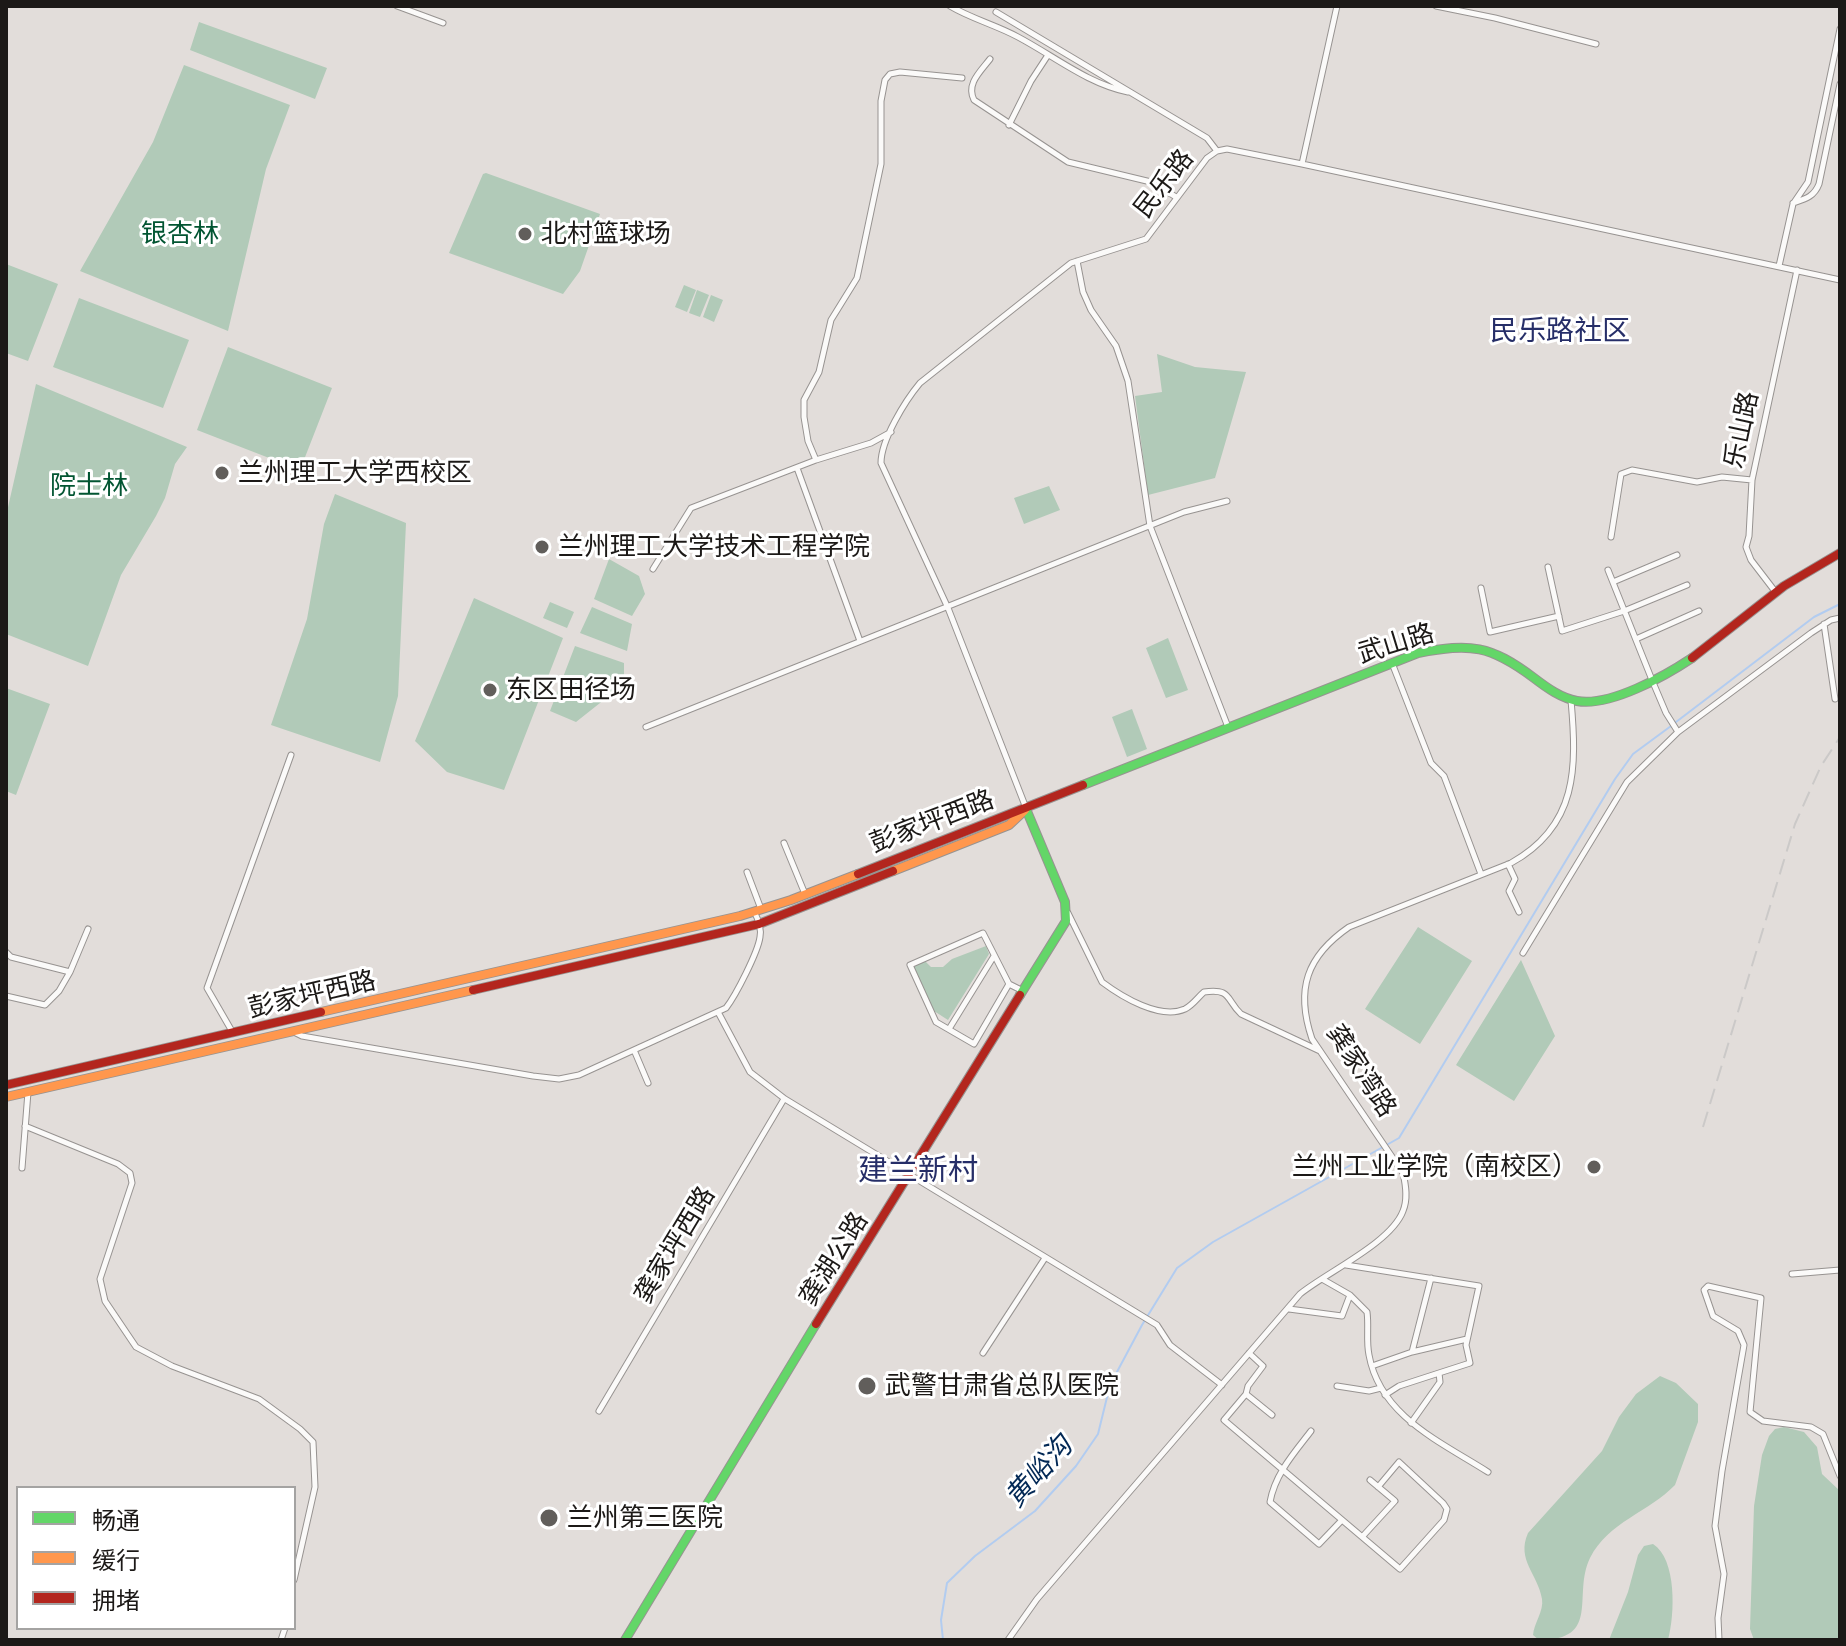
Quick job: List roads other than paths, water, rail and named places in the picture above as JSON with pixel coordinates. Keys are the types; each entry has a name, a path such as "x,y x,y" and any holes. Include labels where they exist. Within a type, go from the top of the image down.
{"main road":[{"path":"1571,700 1590,702 1652,680 1699,653 1774,590 1840,553"},
{"name":"武山路","path":"1026,809 1391,662 1436,649 1483,649 1512,662 1571,700"},
{"path":"1026,809 1068,913"},
{"name":"彭家坪西路","path":"6,1085 758,910 1005,814 1026,809"},
{"name":"彭家坪西路","path":"6,1097 759,924 1009,825 1026,809"},
{"name":"龚湖公路","path":"625,1640 723,1475 1024,992 1061,931 1068,913"}],"street":[{"path":"397,6 443,23"},
{"path":"950,6 1015,35 1110,88 1132,93"},
{"path":"1302,164 1337,6"},
{"path":"1436,6 1596,44"},
{"path":"996,12 1207,138 1217,151"},
{"path":"1779,266 1793,204 1808,182 1840,29"},
{"path":"1009,125 1048,55"},
{"path":"990,59 972,84 974,100 1068,162 1151,182 1176,197"},
{"path":"816,460 808,441 804,400 819,372 831,320 857,278 881,164 881,101 885,80 890,74 900,72 962,78"},
{"path":"1793,204 1816,192 1840,84"},
{"name":"民乐路","path":"1026,809 948,608 881,463 881,452 920,383 1059,272 1077,261 1146,239 1207,158 1217,151 1227,149 1302,164 1840,280"},
{"path":"1077,261 1083,292 1091,310 1116,346 1125,371 1150,526 1228,728"},
{"name":"乐山路","path":"1774,590 1751,560 1746,547 1752,480 1797,270"},
{"path":"653,569 691,508 816,460 871,443 891,432"},
{"path":"797,468 860,641"},
{"path":"1611,537 1621,474 1632,470 1697,482 1722,477 1752,480"},
{"path":"646,727 1184,512 1227,501"},
{"path":"1613,582 1677,555"},
{"path":"1548,567 1562,631 1624,611 1687,585"},
{"path":"1608,570 1676,731"},
{"path":"1481,588 1490,632 1559,616"},
{"path":"1636,639 1699,611"},
{"path":"1523,953 1627,782 1676,731 1824,624 1840,618"},
{"path":"1824,624 1835,699"},
{"path":"1830,657 1840,656"},
{"path":"1391,662 1431,763 1444,776 1481,874"},
{"name":"龚家湾路","path":"1008,1640 1030,1606 1300,1294 1394,1226 1405,1209 1403,1173 1312,1039 1307,1024 1305,997 1312,963 1321,950 1349,927 1508,864 1528,853 1551,828 1564,806 1573,775 1575,750 1571,700"},
{"path":"234,1033 207,988 291,755"},
{"path":"784,843 805,894"},
{"path":"1508,864 1515,879 1509,891 1519,912"},
{"path":"294,1032 461,1065 559,1079 579,1075 726,1008 734,997 760,937 758,910 747,872"},
{"path":"1068,913 1095,970 1110,989 1148,1007 1171,1012 1191,1005 1204,992 1224,993 1230,996 1235,1009 1241,1014 1321,1051"},
{"path":"6,996 45,1005 59,991 70,972 88,929"},
{"path":"1009,984 974,1044 936,1022 910,965 983,933 1009,984 1024,992"},
{"path":"6,952 11,957 70,972"},
{"path":"949,1029 994,955"},
{"path":"718,1012 750,1072 785,1099 1142,1315 1157,1325 1170,1345 1222,1385"},
{"path":"634,1050 648,1083"},
{"path":"22,1168 28,1092"},
{"name":"龚家坪西路","path":"599,1411 785,1099"},
{"path":"25,1126 118,1164 130,1173 132,1183 100,1279 105,1301 136,1347 172,1366 259,1399 313,1442 315,1487 296,1571"},
{"path":"983,1353 1045,1258"},
{"path":"1345,1264 1479,1286 1467,1339 1470,1363 1399,1386 1385,1395"},
{"path":"1792,1274 1840,1270"},
{"path":"1412,1352 1431,1278"},
{"path":"1322,1279 1350,1295 1367,1312 1368,1354 1385,1395 1411,1423 1488,1472"},
{"path":"1719,1640 1718,1618 1724,1574 1715,1526 1744,1345 1738,1331 1713,1316 1704,1290 1708,1286 1761,1298 1750,1412 1763,1421 1811,1427 1823,1434 1840,1476"},
{"path":"1288,1309 1342,1316 1350,1295"},
{"path":"1372,1366 1412,1352 1467,1339"},
{"path":"1249,1353 1263,1366 1248,1386 1246,1394 1224,1420 1400,1569 1446,1517 1447,1509 1399,1462 1378,1487"},
{"path":"1411,1423 1440,1382 1439,1373"},
{"path":"1337,1386 1369,1391 1381,1388"},
{"path":"1246,1394 1272,1415"},
{"path":"1311,1431 1282,1469 1270,1502 1319,1544 1342,1520"},
{"path":"1362,1537 1395,1501 1370,1480"}],"waterway":[{"path":"1676,722 1814,617 1840,604"},
{"name":"黄峪沟","path":"943,1640 941,1620 947,1583 975,1556 1035,1511 1076,1466 1098,1434 1110,1385 1177,1268 1213,1242 1399,1138 1615,779 1633,754 1671,726"}],"railway":[{"path":"1703,1127 1795,824 1821,766 1840,737"}],"place":[{"name":"北村篮球场","path":"525,234"},
{"name":"兰州理工大学西校区","path":"222,473"},
{"name":"兰州理工大学技术工程学院","path":"542,547"},
{"name":"东区田径场","path":"490,690"},
{"name":"兰州工业学院（南校区）","path":"1594,1167"},
{"name":"武警甘肃省总队医院","path":"867,1386"},
{"name":"兰州第三医院","path":"549,1518"}],"district":[{"name":"民乐路社区","path":"1560,332"},
{"name":"建兰新村","path":"918,1171"}],"park label":[{"name":"银杏林","path":"180,234"},
{"name":"院士林","path":"89,486"}]}
